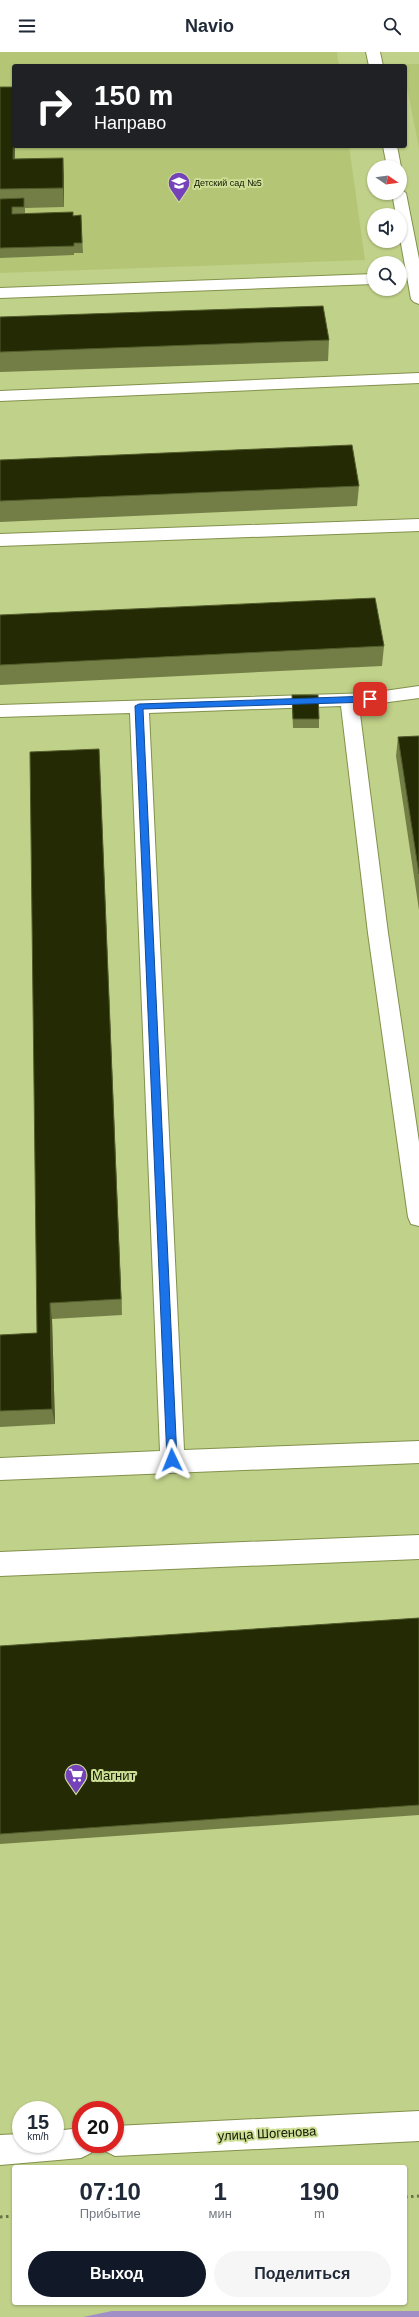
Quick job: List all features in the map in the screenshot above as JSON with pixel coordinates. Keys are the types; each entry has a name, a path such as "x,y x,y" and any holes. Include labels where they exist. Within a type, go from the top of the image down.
{"street":[{"path":"373,52 376,64"},
{"path":"390,148 393,160"},
{"path":"400,200 405,256"},
{"path":"407,278 419,299"},
{"path":"0,293 367,279"},
{"path":"0,396 419,378"},
{"path":"0,540 419,524"},
{"path":"0,711 349,700 419,692"},
{"path":"349,700 378,933 419,1217"},
{"path":"139,706 172,1460"},
{"path":"0,1469 172,1460 419,1452"},
{"path":"0,1564 419,1547"},
{"name":"улица Шогенова","path":"124,2141 419,2126"},
{"path":"0,2150 72,2144"}],"path":[{"path":"407,2197 419,2196"},
{"path":"0,2217 12,2216"}],"shaded area":[{"name":"Детский сад №5","path":"0,52 337,52 339,64 12,64 12,148 349,148 365,260 0,273"},
{"path":"407,64 419,64 419,148 407,87"},
{"path":"112,2311 419,2311 419,2317 83,2317"}],"building":[{"path":"0,87 12,87 13,159 63,158 63,188 0,189"},
{"path":"24,198 24,207 12,207 12,214 73,212 73,216 81,215 82,243 74,243 74,246 0,248 0,199"},
{"path":"323,306 329,340 0,352 0,317"},
{"path":"352,445 359,486 0,501 0,460"},
{"path":"375,598 384,646 0,665 0,615"},
{"path":"292,695 318,695 319,719 293,719"},
{"path":"419,736 419,874 398,737"},
{"path":"99,749 121,1299 50,1303 52,1409 0,1411 0,1335 37,1333 30,752"},
{"path":"419,1618 419,1805 0,1834 0,1646"}],"place":[{"name":"Детский сад №5","path":"179,202"},
{"name":"Магнит","path":"76,1794"}],"route":[{"path":"172,1460 144,779 139,706 370,699"}]}
